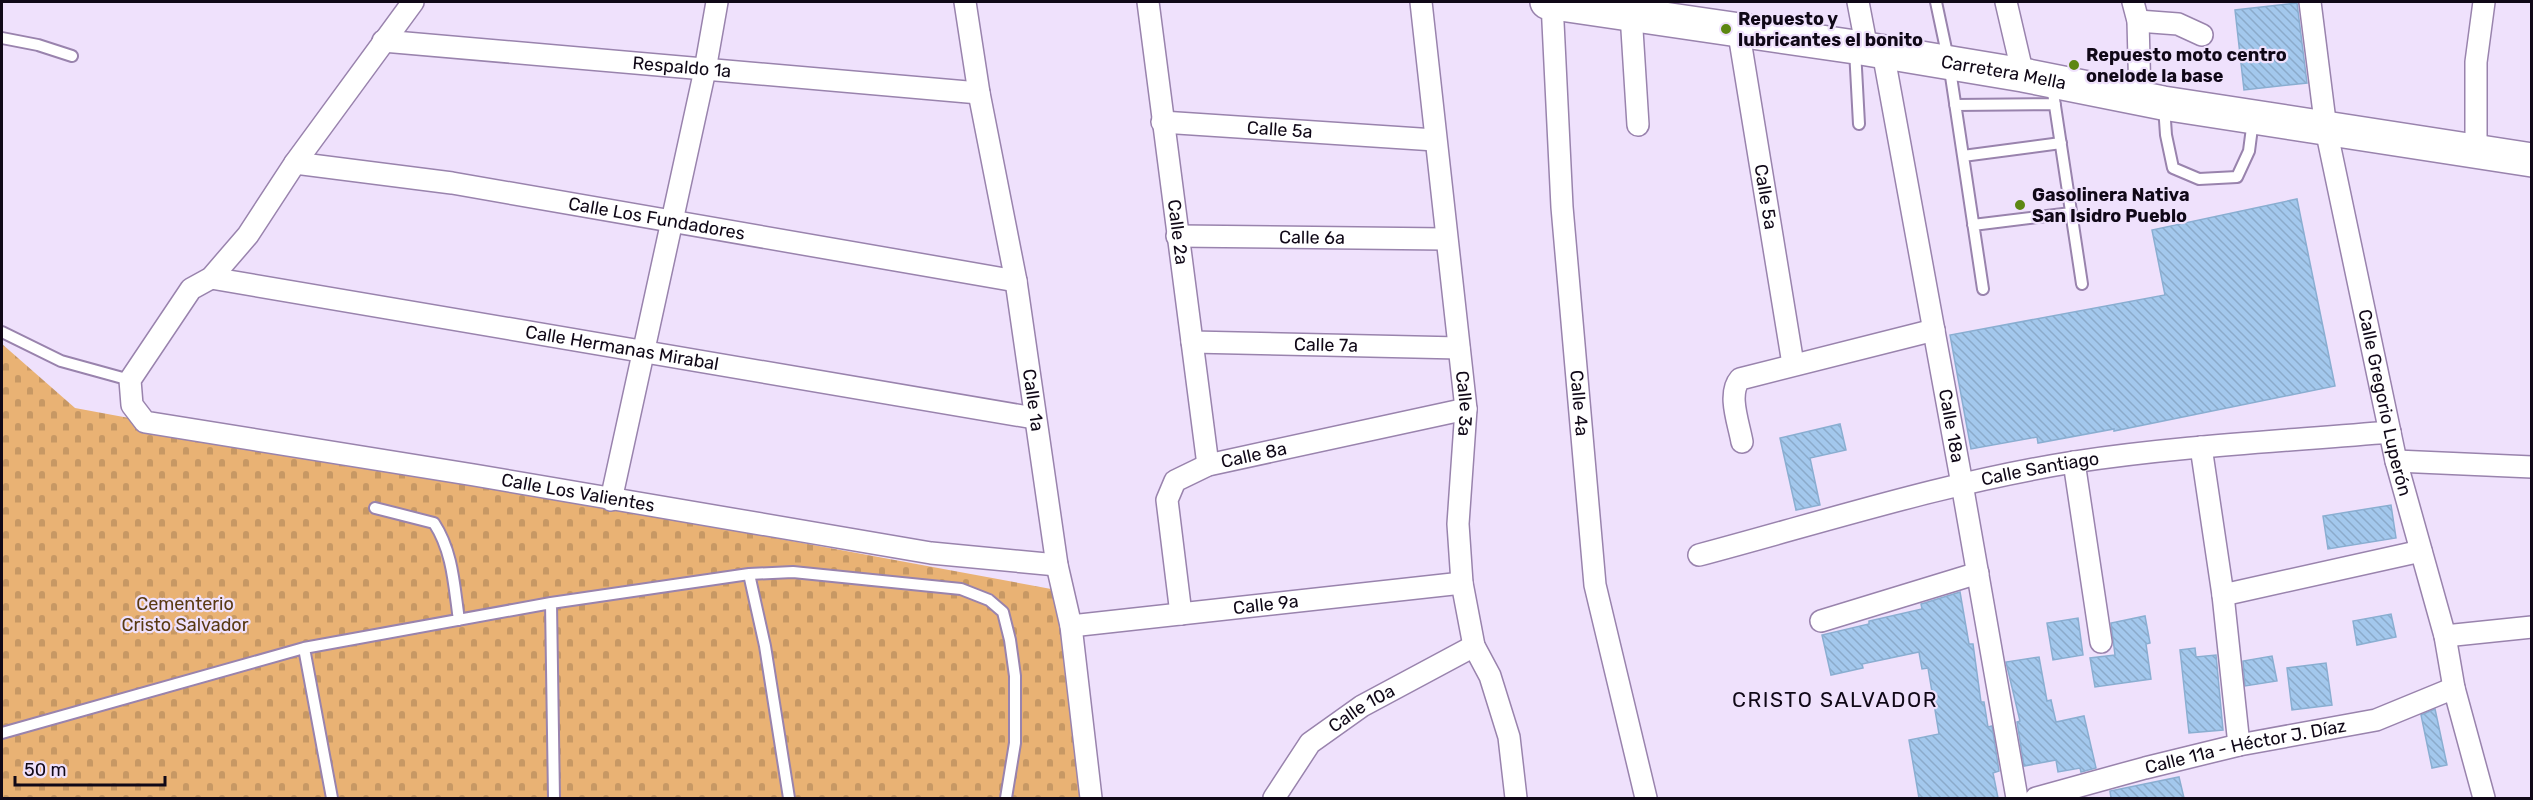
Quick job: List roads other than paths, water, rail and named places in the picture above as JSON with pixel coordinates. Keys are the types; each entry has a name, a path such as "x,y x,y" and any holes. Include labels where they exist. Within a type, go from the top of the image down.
{"main road":[{"name":"Carretera Mella","path":"1550,2 1631,14 1665,10 1738,28 1949,63 2043,86 2152,100 2532,160"}],"street":[{"path":"130,380 191,290 211,279 248,235 295,163 413,2"},
{"path":"611,500 705,70 717,2"},
{"name":"Calle 1a","path":"964,2 979,93 1016,281 1057,565 1071,626 1091,798"},
{"name":"Calle 2a","path":"1148,2 1208,465"},
{"name":"Calle 3a","path":"1421,2 1466,409 1458,524 1462,583 1474,646 1490,676 1506,728 1516,798"},
{"name":"Calle 4a","path":"1550,2 1562,207 1595,585 1646,798"},
{"name":"Calle 18a","path":"1858,2 1934,330 2017,798"},
{"path":"2006,2 2043,86"},
{"name":"Calle Gregorio Luperón","path":"2310,2 2326,129 2396,461 2445,636 2454,688 2484,798"},
{"path":"2476,151 2476,62 2484,2"},
{"path":"2152,100 2136,11 2178,24 2202,35"},
{"path":"1631,14 1638,125"},
{"name":"Calle 5a","path":"1738,28 1793,364"},
{"name":"Respaldo 1a","path":"384,41 979,93"},
{"name":"Calle 5a","path":"1162,122 1435,140"},
{"name":"Calle Los Fundadores","path":"295,163 452,183 1016,281"},
{"name":"Calle 6a","path":"1177,236 1446,239"},
{"name":"Calle Hermanas Mirabal","path":"211,279 1034,418"},
{"path":"1742,442 1734,394 1735,385 1740,379 1934,330"},
{"name":"Calle 7a","path":"1192,342 1459,348"},
{"name":"Calle Los Valientes","path":"130,380 132,405 145,422 474,475 931,553 1057,565"},
{"name":"Calle 8a","path":"1182,614 1167,500 1175,481 1208,465 1466,409"},
{"name":"Calle Santiago","path":"1699,555 1962,484 2074,462 2201,447 2390,432"},
{"path":"2201,447 2223,595 2239,745"},
{"path":"2396,461 2532,467"},
{"path":"2074,462 2102,642"},
{"path":"2223,595 2421,551"},
{"path":"1821,621 1978,573"},
{"name":"Calle 9a","path":"1071,626 1462,583"},
{"path":"2445,636 2532,627"},
{"name":"Calle 10a","path":"1274,798 1310,743 1362,706 1474,646"},
{"name":"Calle 11a - Héctor J. Díaz","path":"2036,798 2239,745 2376,720 2454,688"}],"lane":[{"path":"1936,2 1956,105 1983,288"},
{"path":"2,38 38,45 72,56"},
{"path":"1859,124 1868,49"},
{"path":"1956,105 2043,86 2061,143 2082,284"},
{"path":"2152,100 2166,135 2173,168 2199,179 2237,177 2249,151 2253,117"},
{"path":"1963,156 2061,143"},
{"path":"1973,225 2071,213"},
{"path":"2,332 61,361 130,380"},
{"path":"375,508 434,523 443,537 450,557 459,620"},
{"path":"2,733 304,648 551,603 749,574 793,572 961,589 989,600 1003,612 1016,676 1015,743 1006,798"},
{"path":"749,574 765,646 789,798"},
{"path":"551,603 554,798"},
{"path":"304,648 332,798"}],"place":[{"name":"Repuesto y lubricantes el bonito","path":"1726,29"},
{"name":"Repuesto moto centro onelode la base","path":"2074,65"},
{"name":"Gasolinera Nativa San Isidro Pueblo","path":"2020,205"}],"district":[{"name":"CRISTO SALVADOR","path":"1835,699"}],"park label":[{"name":"Cementerio Cristo Salvador","path":"185,614"}]}
